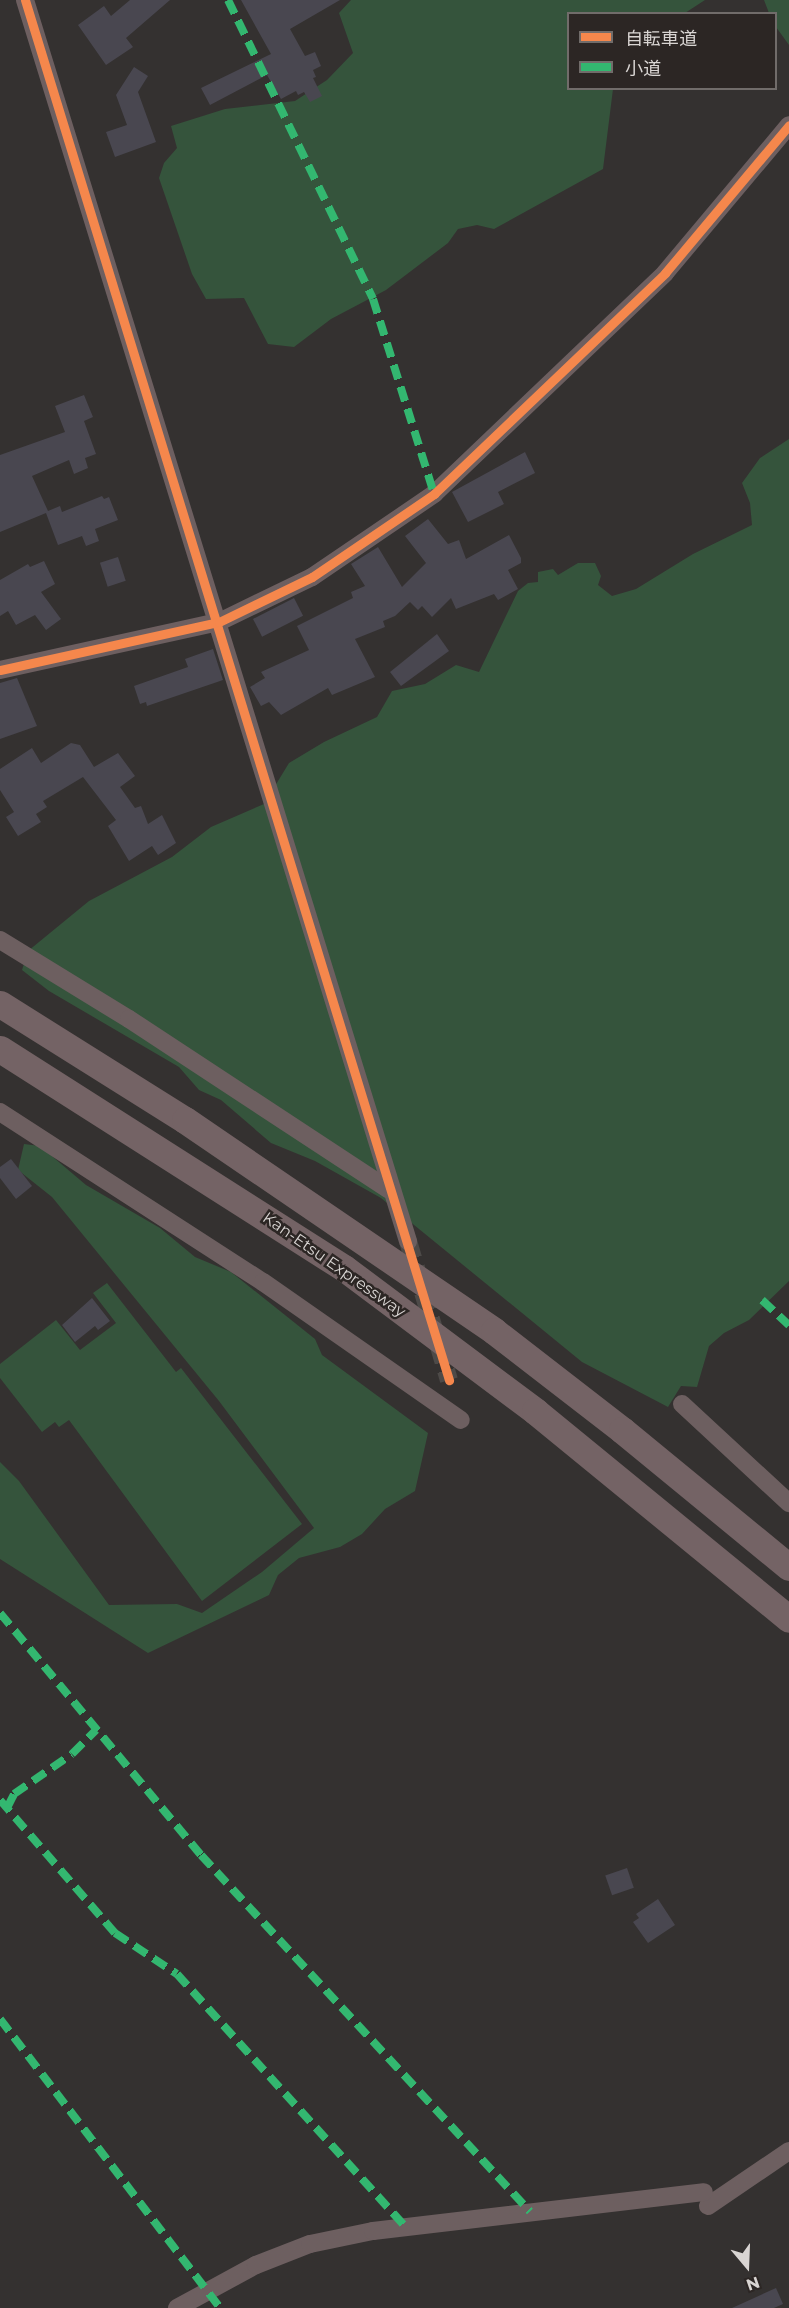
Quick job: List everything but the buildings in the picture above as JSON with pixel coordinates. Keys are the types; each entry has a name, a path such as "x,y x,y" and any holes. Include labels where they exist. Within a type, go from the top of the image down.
{"highway":[{"path":"0,1004 185,1120 485,1325 622,1430 789,1567"},
{"name":"Kan-Etsu Expressway","path":"0,1049 344,1268 535,1411 789,1619"}],"street":[{"path":"30,2 389,1190 408,1241"},
{"path":"0,670 219,622 312,577 434,494 665,273 789,125"},
{"path":"0,940 138,1025 389,1190"},
{"path":"0,1112 245,1270 461,1420"},
{"path":"682,1404 789,1503"},
{"path":"177,2308 256,2265 310,2244 373,2231 706,2199 789,2151"}],"green space":[{"path":"351,0 705,0 687,12 567,12 567,90 613,90 603,169 494,229 477,225 458,229 448,243 386,290 331,319 294,347 268,344 244,298 206,299 192,274 159,178 164,163 177,148 171,126 225,109 295,101 327,80 353,53 339,13"},
{"path":"764,0 789,0 789,45 777,28 777,12 769,12"},
{"path":"789,439 789,1281 749,1320 724,1333 709,1346 697,1387 681,1386 668,1407 582,1362 381,1198 315,1161 271,1143 221,1100 199,1090 179,1067 49,991 22,970 28,951 89,901 172,857 211,827 264,804 289,763 324,742 377,717 392,691 425,684 456,665 479,672 518,591 528,583 538,582 538,572 553,569 558,575 578,563 595,563 601,576 598,585 612,596 636,589 693,554 752,525 750,503 742,483 760,458"},
{"path":"24,1144 40,1146 86,1185 160,1228 195,1257 231,1272 315,1339 322,1355 428,1433 415,1491 385,1509 362,1534 340,1547 299,1558 278,1575 269,1595 148,1653 0,1559 0,1462 19,1481 109,1605 177,1604 202,1613 262,1572 314,1528 219,1401 52,1197 18,1170"},
{"path":"107,1283 176,1372 181,1368 302,1524 202,1601 69,1420 59,1427 55,1422 42,1432 0,1378 0,1364 56,1320 80,1350 116,1323 93,1293"}],"tunnel":[{"path":"408,1241 449,1380"}],"marked path":[{"path":"228,0 373,299 434,494"},
{"path":"762,1300 789,1325"},
{"path":"0,1613 201,1855 530,2212"},
{"path":"7,1808 14,1794 72,1754 96,1730"},
{"path":"0,1800 115,1933 177,1974 406,2227"},
{"path":"0,2019 220,2308"}],"cycle path":[{"path":"25,0 449,1380"},
{"path":"0,670 219,622 312,577 434,494 665,273 789,125"}]}
